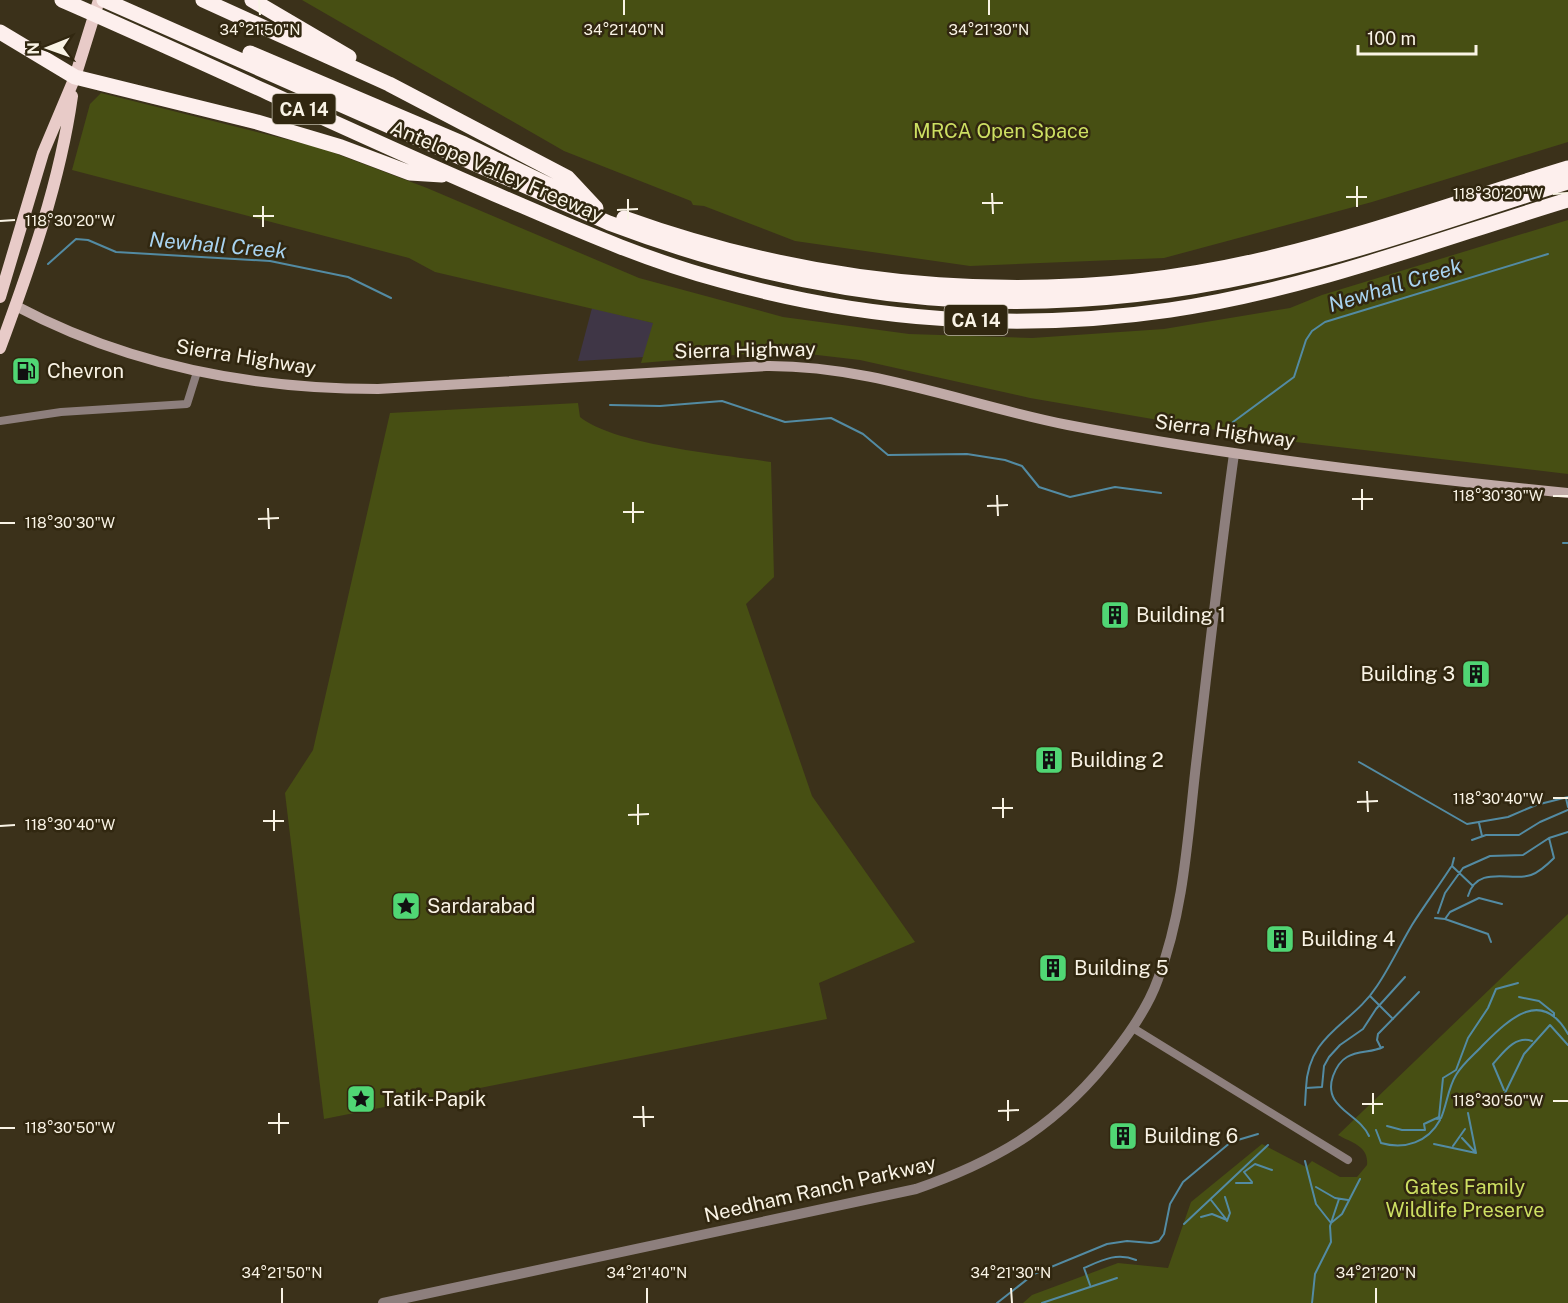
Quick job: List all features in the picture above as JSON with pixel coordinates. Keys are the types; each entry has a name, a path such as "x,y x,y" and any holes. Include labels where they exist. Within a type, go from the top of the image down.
{"highway":[{"path":"104,0 123,13 560,211 644,244 762,281 871,300 986,310 1104,307 1152,302 1207,294 1311,270 1498,212 1512,217"},
{"path":"203,0 389,84 568,178 596,208"},
{"path":"252,0 366,67 389,84"},
{"name":"Antelope Valley Freeway","path":"71,1 123,13 464,144 596,208 750,257 817,270 928,285 1062,288 1162,278 1260,260 1568,168"},
{"path":"123,13 653,240 786,278 890,294 962,302 1052,303 1131,297 1200,287 1318,259 1568,182"},
{"name":"Antelope Valley Freeway","path":"123,13 451,175 569,226 687,271 843,307 960,320 1028,321 1098,318 1236,298 1341,272 1568,200"},
{"path":"0,32 75,78 257,122 341,147 410,173 451,175"}],"main road":[{"path":"0,297 43,153 75,78 99,0"},
{"path":"0,348 16,306 67,132 75,78"},
{"name":"Sierra Highway","path":"0,297 73,335 151,361 197,372 294,387 378,389 766,366 817,367 872,376 992,409 1234,454 1568,493"}],"street":[{"path":"0,421 62,412 187,404 197,372"},
{"name":"Needham Ranch Parkway","path":"383,1303 916,1188 944,1179 1007,1149 1061,1111 1104,1067 1133,1028 1158,980 1179,903 1234,454"},
{"path":"1133,1028 1348,1160"}],"shaded area":[{"path":"592,308 654,323 645,357 578,361"}],"green space":[{"name":"MRCA Open Space","path":"302,0 1568,0 1568,142 1372,202 1164,258 970,266 795,241 704,206 693,205 691,201 564,151"},
{"path":"101,93 321,148 427,188 639,278 783,317 909,334 1032,338 1164,329 1290,308 1322,295 1568,220 1568,474 1269,439 1030,398 860,360 783,351 641,363 653,323 435,272 409,258 72,170 90,104"},
{"path":"578,403 580,417 596,427 618,435 699,452 771,462 774,577 746,604 812,796 915,942 819,983 827,1019 324,1119 285,793 313,750 390,413"},
{"name":"Gates Family Wildlife Preserve","path":"1568,914 1568,1303 1023,1303 1032,1295 1118,1263 1168,1268 1191,1202 1262,1144 1306,1167 1312,1161 1340,1177 1357,1177 1367,1165 1365,1153 1358,1146 1338,1135"}],"waterway":[{"name":"Newhall Creek","path":"48,264 76,239 88,240 116,252 270,261 348,277 391,298"},
{"name":"Newhall Creek","path":"1228,430 1233,422 1294,377 1306,340 1312,331 1325,322 1548,254"},
{"name":"Newhall Creek","path":"610,405 660,406 722,401 785,422 831,418 863,434 888,455 967,454 1005,460 1022,466 1039,487 1070,497 1115,487 1161,493"},
{"path":"1563,543 1568,543"},
{"path":"1359,762 1467,824 1508,817 1536,805 1568,797"},
{"path":"1566,798 1568,807"},
{"path":"1472,840 1486,835 1519,835 1540,822 1568,810"},
{"path":"1479,823 1482,836"},
{"path":"1438,913 1445,893 1463,868 1490,856 1523,855 1549,838 1568,832"},
{"path":"1468,896 1473,886 1479,880 1487,877 1523,877 1541,870 1554,858 1549,838"},
{"path":"1454,858 1452,866 1473,886"},
{"path":"1306,1088 1314,1054 1377,986 1412,925 1451,867"},
{"path":"1445,919 1450,912 1479,898 1502,904"},
{"path":"1435,918 1445,919 1488,934 1491,942"},
{"path":"1305,1105 1306,1088 1322,1087 1324,1066 1329,1057 1340,1045 1363,1029 1376,1009 1405,977"},
{"path":"1387,1126 1402,1130 1425,1130 1424,1124 1439,1117 1443,1078 1456,1070 1468,1038 1488,1008 1496,989 1518,983"},
{"path":"1381,1048 1377,1040 1378,1034 1419,992"},
{"path":"1370,996 1393,1019"},
{"path":"1519,997 1539,1001 1554,1013 1554,1017"},
{"path":"1437,1119 1441,1118 1451,1085 1459,1071 1494,1034 1515,1017 1537,1010 1548,1012 1558,1020 1568,1034"},
{"path":"1505,1093 1524,1054 1550,1025 1568,1045"},
{"path":"1504,1090 1493,1064 1505,1050 1515,1043 1532,1041"},
{"path":"1369,1136 1358,1121 1337,1103 1331,1087 1335,1070 1345,1059 1356,1053 1383,1047"},
{"path":"1468,1113 1476,1153"},
{"path":"1376,1130 1381,1143 1407,1145 1429,1134 1440,1120"},
{"path":"1453,1146 1465,1129"},
{"path":"997,1303 1034,1274 1107,1244 1127,1241 1151,1243 1159,1241 1164,1234 1170,1204 1183,1182 1231,1142 1258,1134"},
{"path":"1462,1138 1476,1153"},
{"path":"1434,1144 1476,1153"},
{"path":"1184,1224 1268,1145"},
{"path":"1305,1161 1316,1204 1331,1223 1342,1214 1360,1179"},
{"path":"1244,1172 1255,1164 1272,1170"},
{"path":"1244,1172 1252,1182"},
{"path":"1236,1183 1252,1183"},
{"path":"1316,1187 1335,1198 1348,1200"},
{"path":"1225,1197 1230,1213 1227,1221"},
{"path":"1312,1303 1315,1274 1331,1242 1330,1226 1339,1199"},
{"path":"1211,1200 1226,1219"},
{"path":"1201,1217 1212,1214 1227,1220"},
{"path":"1090,1285 1084,1268 1116,1257 1136,1260"},
{"path":"1042,1303 1117,1278"}],"place":[{"name":"Chevron","path":"26,371"},
{"name":"Building 1","path":"1115,615"},
{"name":"Building 3","path":"1476,674"},
{"name":"Building 2","path":"1049,760"},
{"name":"Sardarabad","path":"406,906"},
{"name":"Building 4","path":"1280,939"},
{"name":"Building 5","path":"1053,968"},
{"name":"Tatik-Papik","path":"361,1099"},
{"name":"Building 6","path":"1123,1136"}]}
